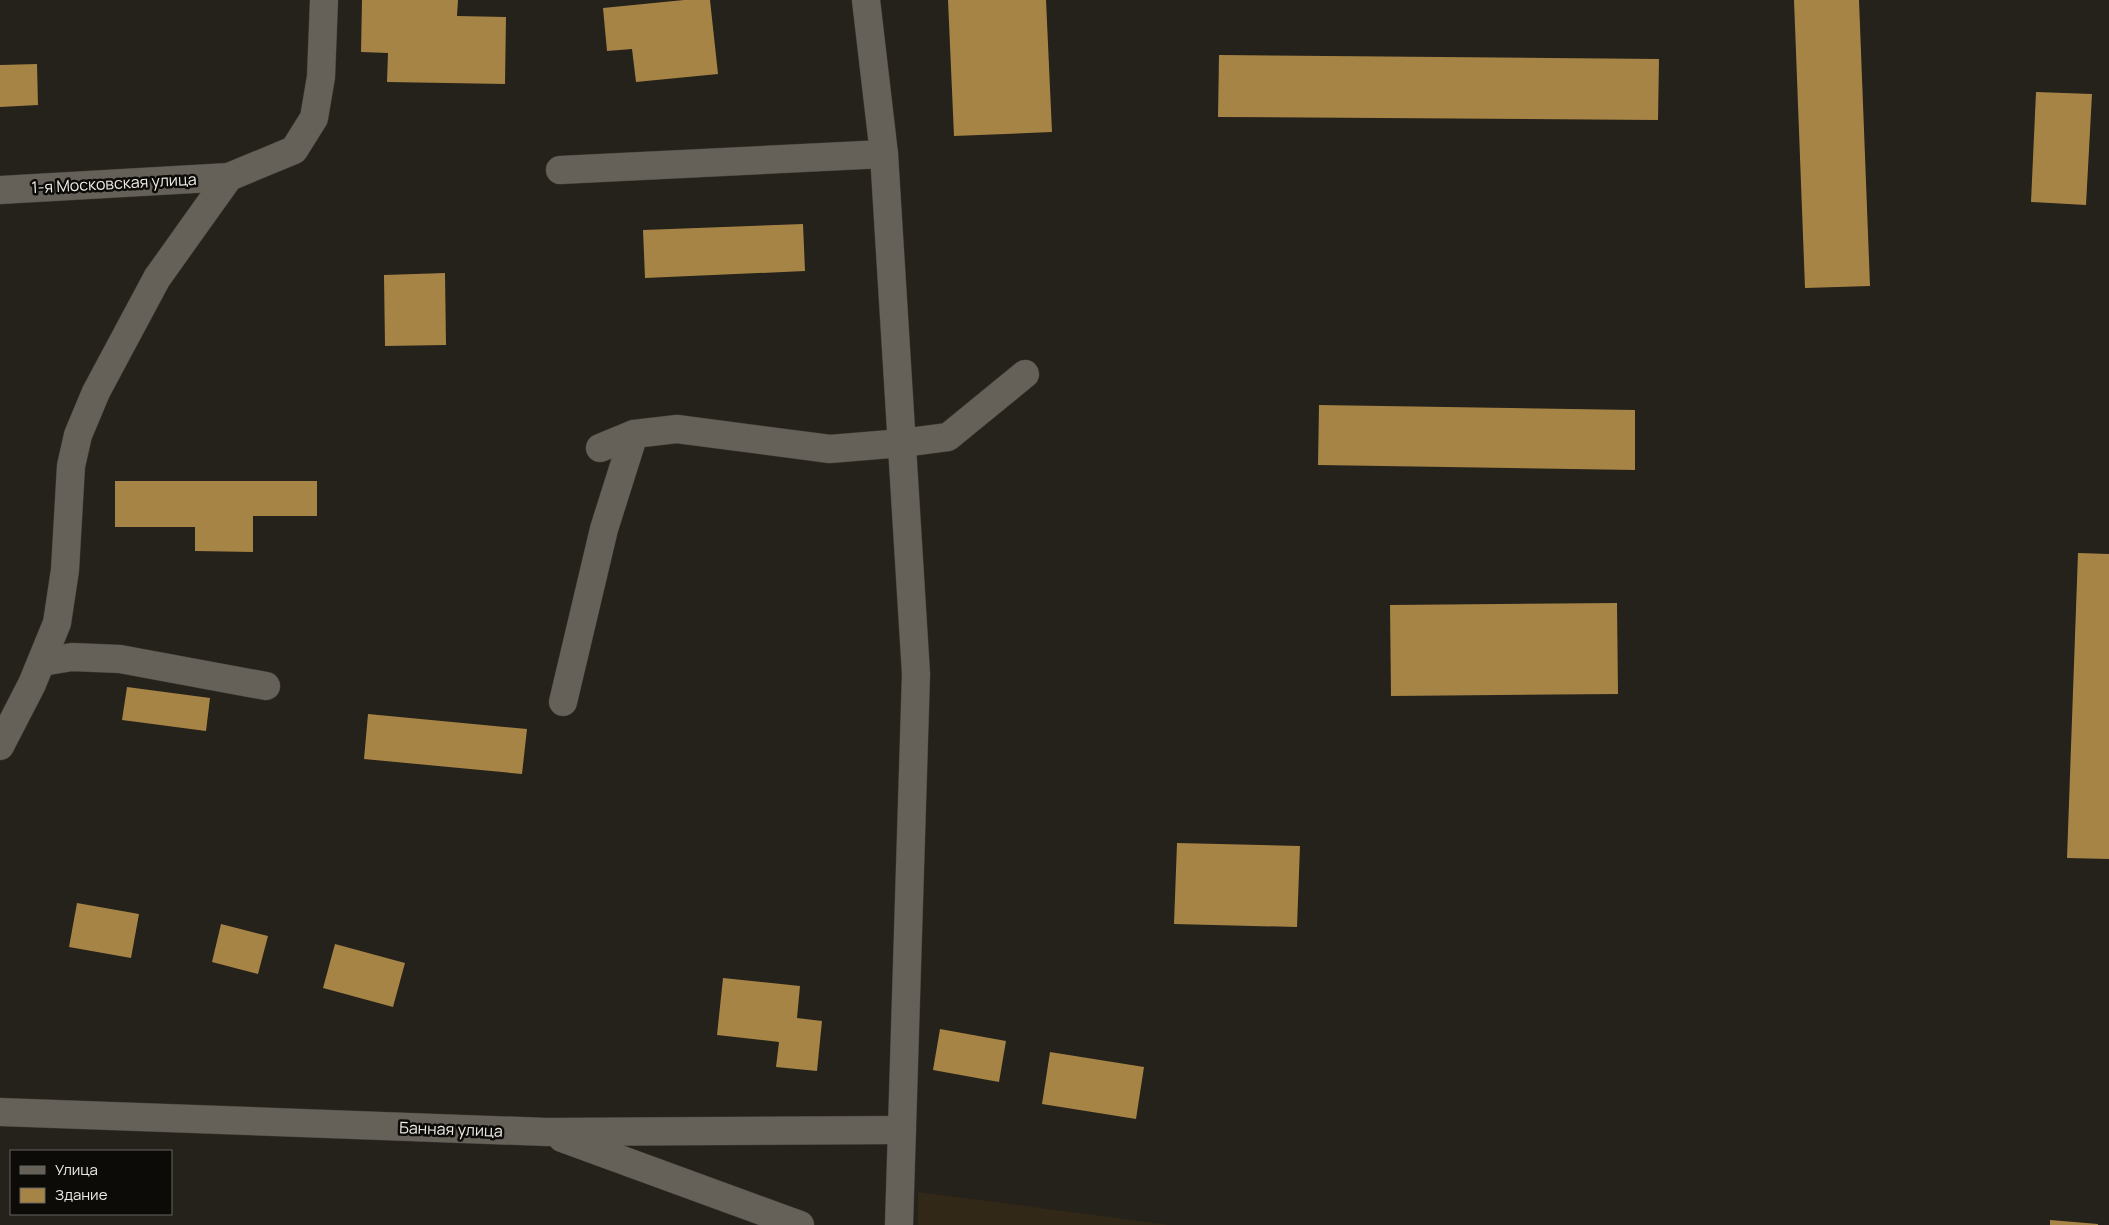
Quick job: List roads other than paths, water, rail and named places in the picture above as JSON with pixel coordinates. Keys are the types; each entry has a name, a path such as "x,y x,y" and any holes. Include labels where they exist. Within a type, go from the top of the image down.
{"street":[{"path":"0,746 42,662 57,623 63,588 72,466 78,435 96,392 157,278 229,177 294,150 314,118 322,77 324,0"},
{"path":"866,0 884,154 916,674 899,1225"},
{"path":"560,170 884,154"},
{"name":"1-я Московская улица","path":"0,190 229,177"},
{"path":"600,448 634,434 677,429 830,449 902,444 948,437 1025,374"},
{"path":"563,702 604,528 634,434"},
{"path":"42,662 72,657 120,659 266,686"},
{"name":"Банная улица","path":"0,1112 547,1132 902,1130"},
{"path":"547,1132 800,1225"}]}
